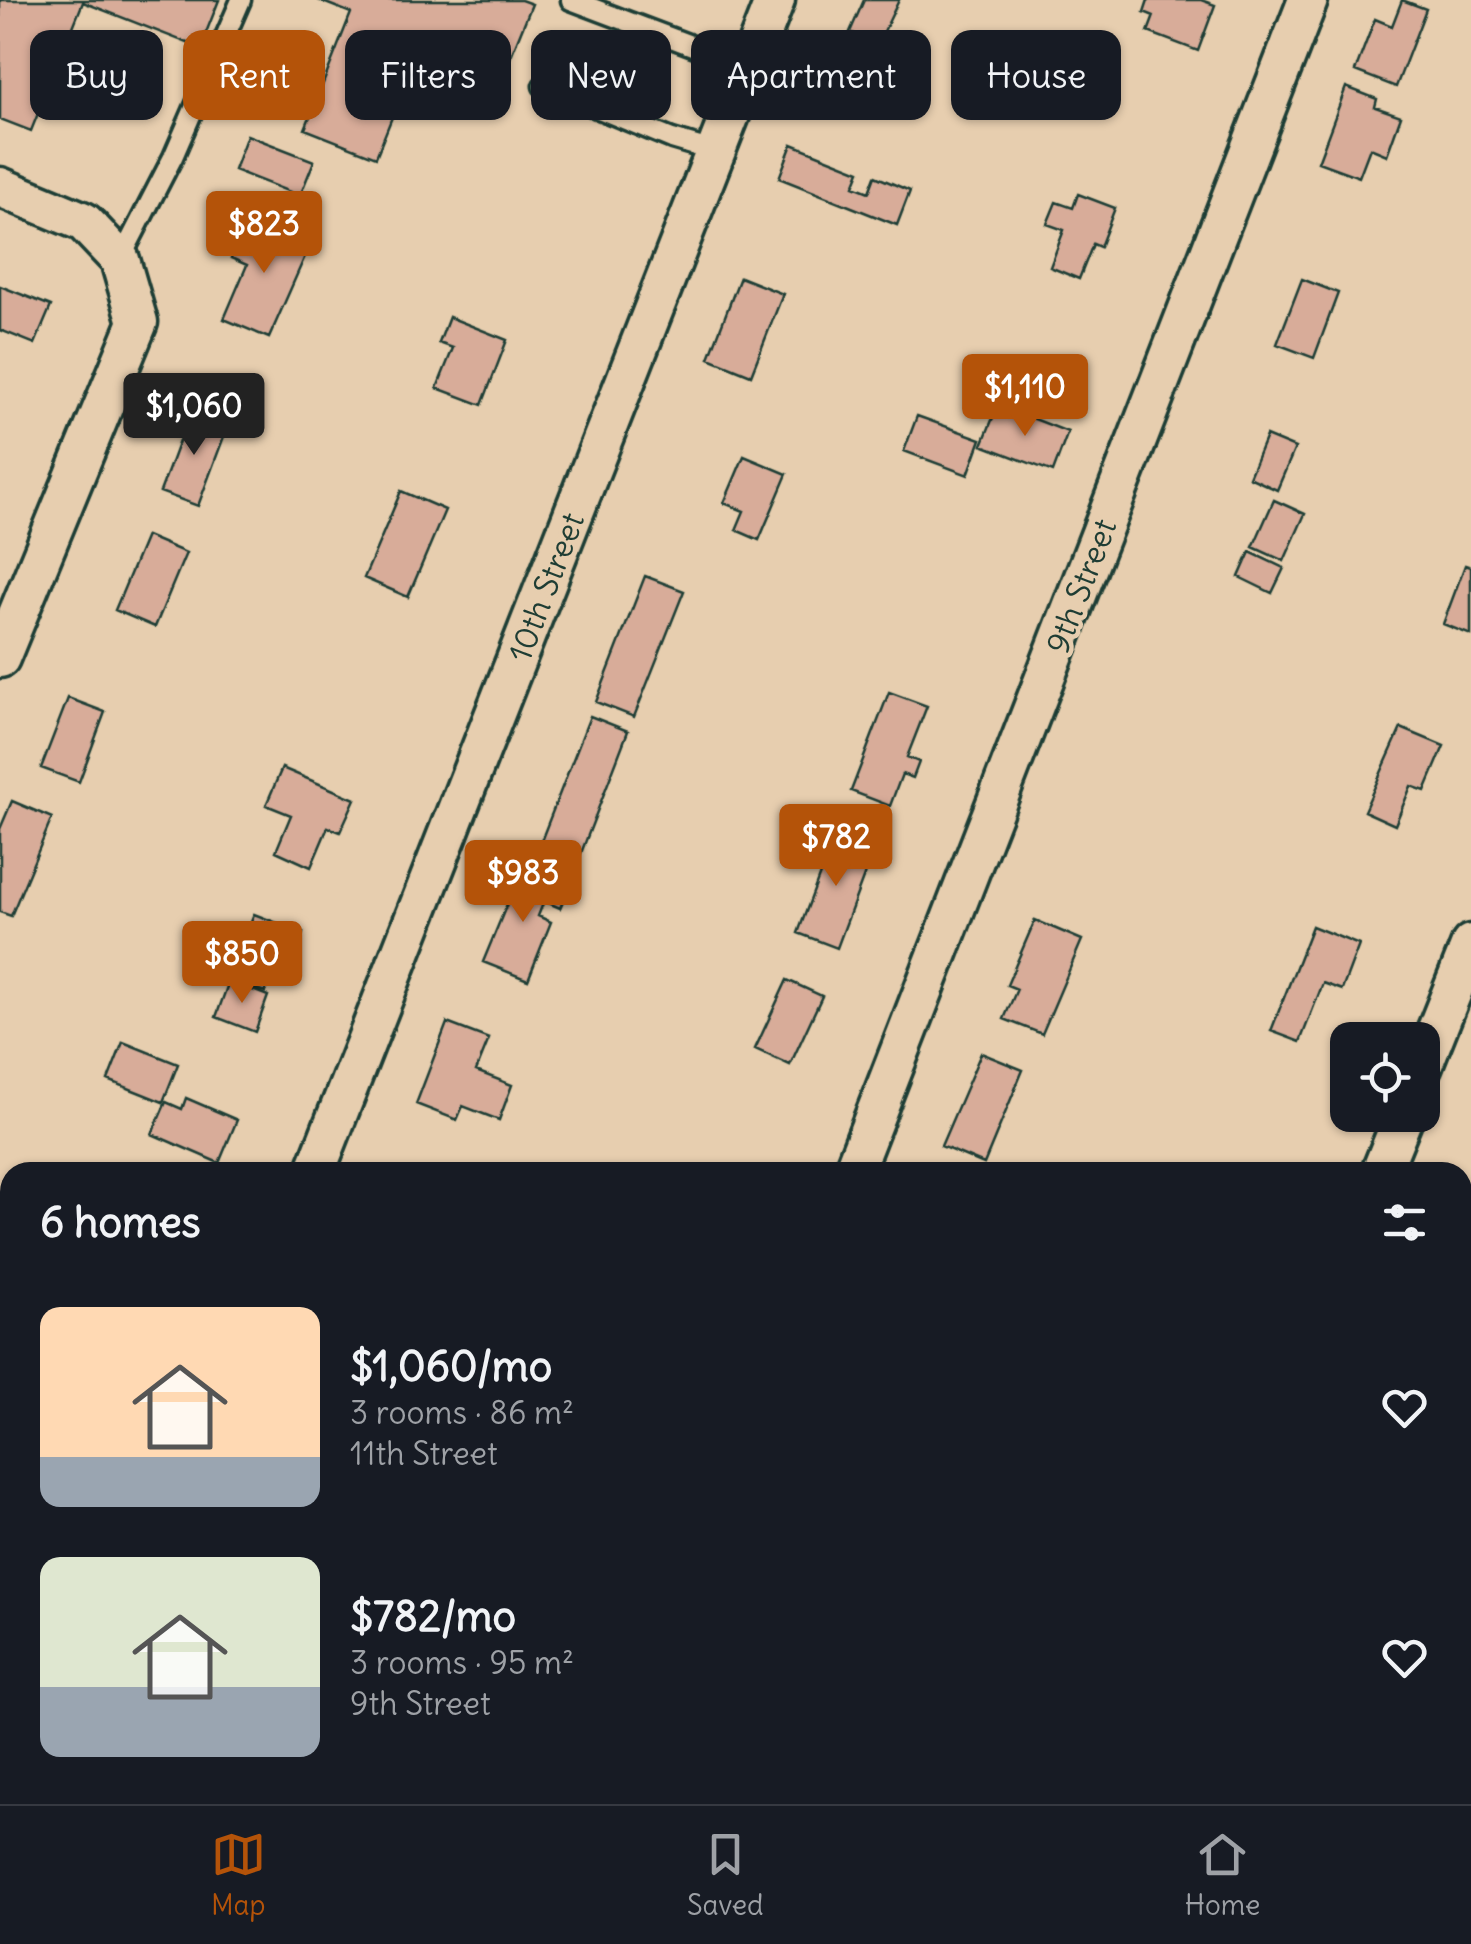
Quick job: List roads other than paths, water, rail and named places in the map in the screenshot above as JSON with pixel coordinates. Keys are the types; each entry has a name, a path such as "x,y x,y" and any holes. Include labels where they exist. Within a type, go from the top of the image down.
{"street":[{"name":"10th Street","path":"763,30 775,0"},
{"name":"9th Street","path":"857,1162 1308,0"},
{"name":"10th Street","path":"318,1162 728,120"},
{"path":"0,187 84,222 120,260 138,322 0,658"},
{"path":"1440,1022 1471,944"},
{"path":"1385,1162 1397,1132"}],"lane":[{"path":"120,260 172,158 241,0"},
{"path":"571,0 691,45"},
{"path":"626,120 716,152"}]}
